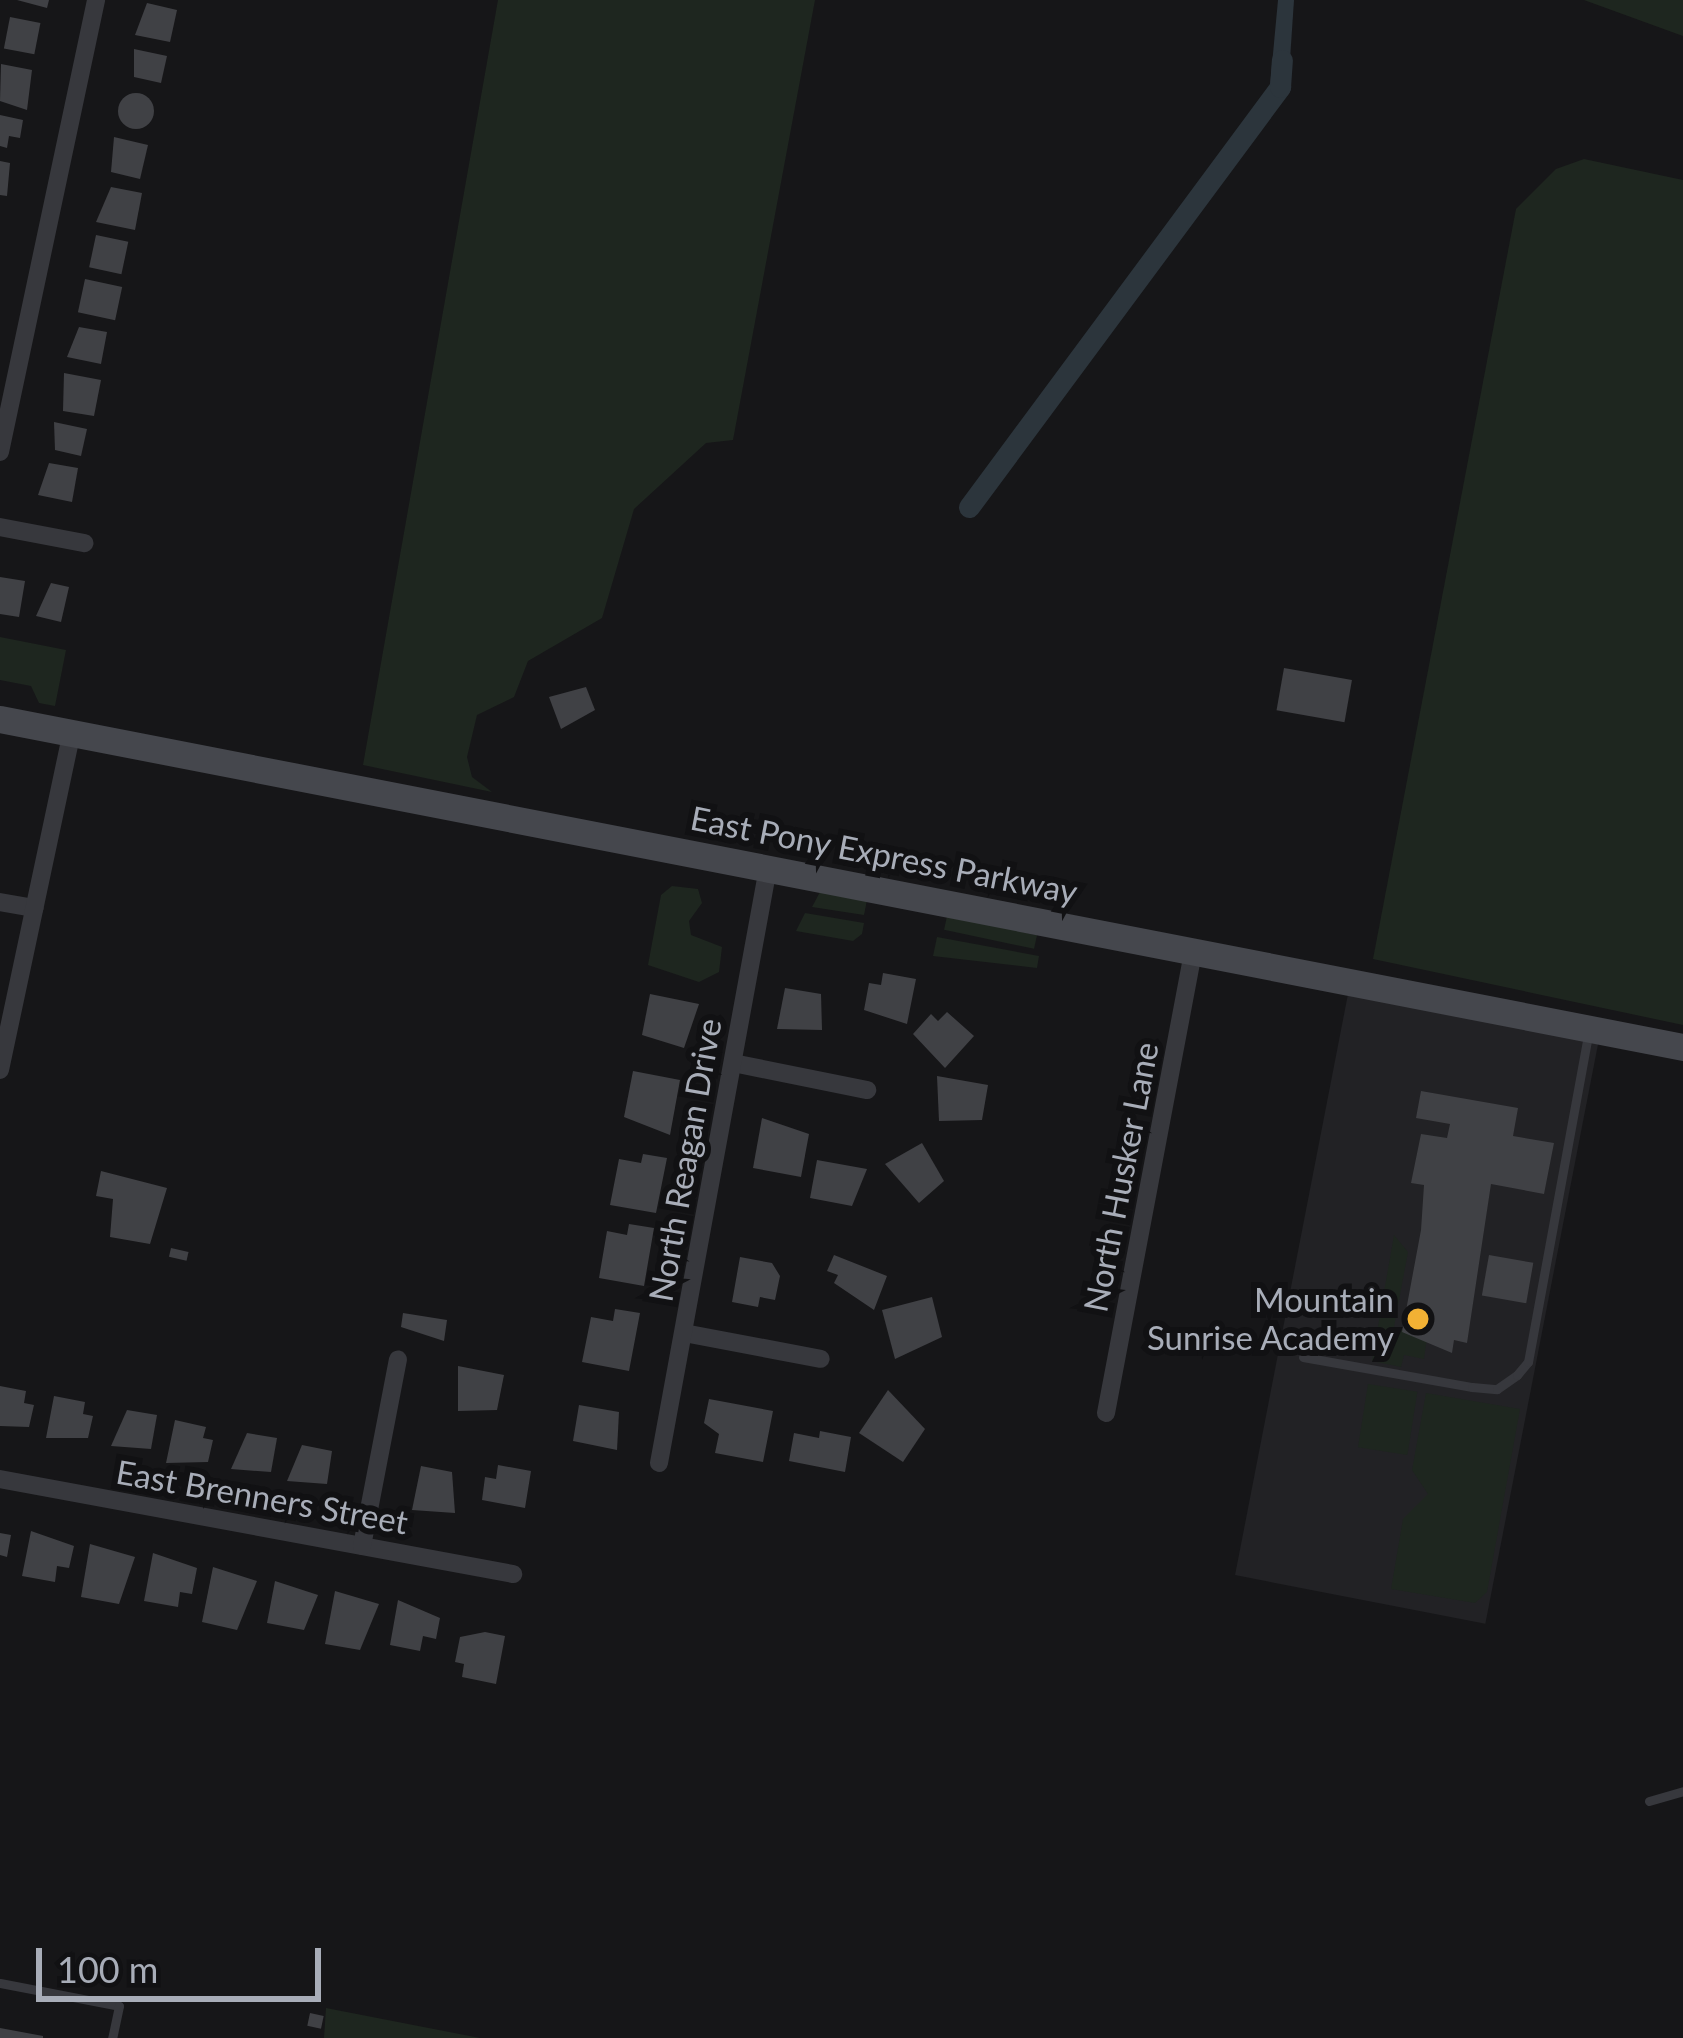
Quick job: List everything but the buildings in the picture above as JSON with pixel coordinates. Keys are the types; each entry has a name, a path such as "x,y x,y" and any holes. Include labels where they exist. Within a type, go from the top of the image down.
{"street":[{"path":"0,452 96,0"},
{"path":"0,526 84,543"},
{"name":"East Pony Express Parkway","path":"0,718 1683,1047"},
{"path":"0,1070 73,731"},
{"name":"North Reagan Drive","path":"659,1463 769,868"},
{"path":"0,902 34,908"},
{"name":"North Husker Lane","path":"1106,1413 1193,952"},
{"path":"733,1063 868,1090"},
{"path":"684,1334 821,1359"},
{"path":"362,1546 398,1359"},
{"name":"East Brenners Street","path":"0,1479 513,1574"}],"lane":[{"path":"1303,1357 1472,1388 1497,1389 1516,1376 1528,1362 1589,1029"},
{"path":"1649,1801 1683,1791"},
{"path":"0,1982 119,2006 112,2038"}],"shaded area":[{"path":"498,0 815,0 733,440 706,443 634,509 602,618 528,661 514,697 477,715 467,757 472,777 492,792 363,765"},
{"path":"1278,0 1294,0 1288,89 1270,86"},
{"path":"1584,0 1683,0 1683,36"},
{"path":"1584,159 1683,180 1683,1025 1373,959 1516,209 1556,169"},
{"path":"0,637 66,650 55,706 39,703 31,686 0,680"},
{"path":"672,886 698,889 702,903 689,921 691,935 722,947 719,972 699,982 648,965 661,895"},
{"path":"820,892 867,900 864,915 812,907"},
{"path":"805,913 864,923 862,934 853,941 796,931"},
{"path":"947,916 1037,935 1034,949 944,930"},
{"path":"937,937 1039,956 1037,968 933,956"},
{"name":"Mountain Sunrise Academy","path":"1348,994 1598,1043 1485,1624 1235,1575"},
{"path":"1394,1235 1408,1252 1394,1327 1427,1337 1424,1359 1404,1355 1401,1367 1372,1361"},
{"path":"1368,1384 1417,1392 1407,1455 1358,1447"},
{"path":"1426,1393 1520,1409 1487,1592 1475,1603 1391,1589 1403,1519 1428,1494 1412,1470"},
{"path":"326,2008 480,2038 324,2038"}],"waterway":[{"path":"969,507 1280,87 1282,60"}],"place":[{"name":"Mountain Sunrise Academy","path":"1418,1319"}]}
